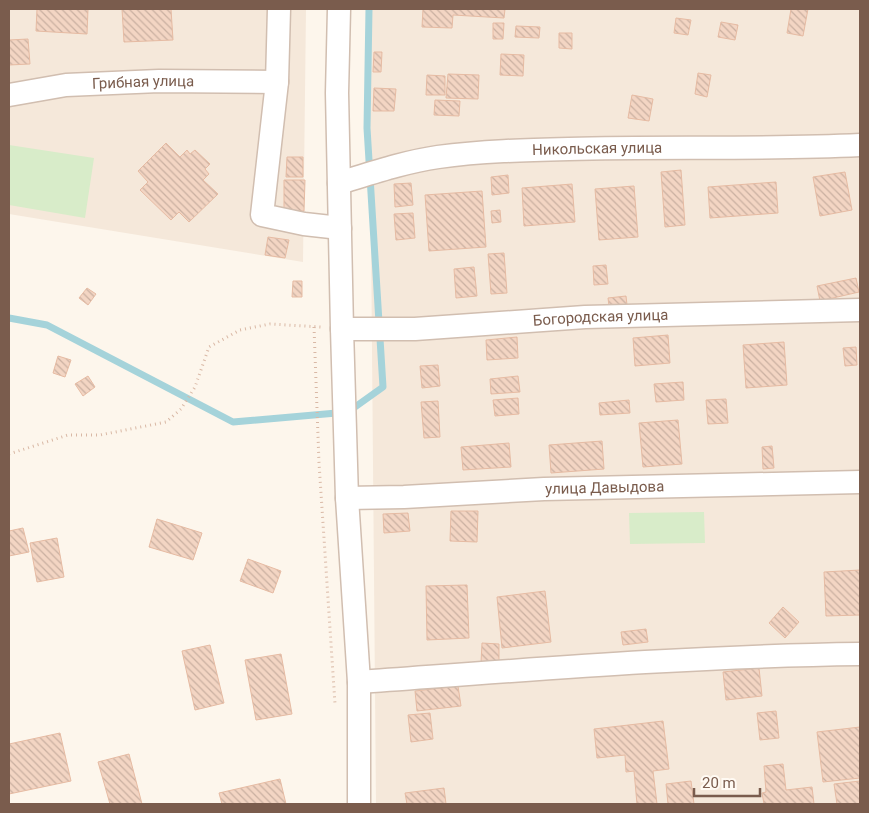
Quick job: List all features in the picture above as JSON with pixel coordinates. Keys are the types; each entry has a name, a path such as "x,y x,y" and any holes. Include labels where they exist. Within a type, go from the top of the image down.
{"street":[{"path":"279,9 278,82 262,215 304,224 340,228"},
{"path":"339,9 337,93 342,328 347,498 359,682 359,804"},
{"name":"Грибная улица","path":"9,95 66,85 158,81 278,82"},
{"name":"Никольская улица","path":"339,183 390,167 491,150 797,148 860,145"},
{"name":"Богородская улица","path":"342,328 415,329 585,317 860,310"},
{"name":"улица Давыдова","path":"347,498 544,489 860,482"},
{"path":"359,682 536,669 762,656 860,654"}],"path":[{"path":"9,454 68,435 100,435 166,422 181,410 195,387 209,347 240,330 270,324 342,328"},
{"path":"314,327 320,463 335,704"}],"shaded area":[{"path":"9,9 306,9 303,262 9,214"},
{"path":"369,9 860,9 860,804 376,804"}],"green space":[{"path":"9,145 94,158 85,218 9,205"},
{"path":"704,512 705,543 630,544 629,513"}],"building":[{"path":"37,9 88,9 87,34 36,31"},
{"path":"122,9 171,9 173,40 124,42"},
{"path":"423,9 505,9 504,18 453,15 452,28 422,27"},
{"path":"791,9 808,9 803,36 787,33"},
{"path":"676,18 691,20 688,35 674,33"},
{"path":"721,22 738,25 735,40 718,37"},
{"path":"493,23 504,23 503,39 493,39"},
{"path":"516,26 540,27 539,38 515,37"},
{"path":"559,33 572,33 572,49 559,48"},
{"path":"28,39 30,64 9,65 9,40"},
{"path":"374,52 382,52 381,72 373,72"},
{"path":"501,54 524,55 523,76 500,75"},
{"path":"698,73 711,75 707,97 695,94"},
{"path":"448,74 479,75 478,99 446,98"},
{"path":"427,75 445,76 445,95 426,95"},
{"path":"374,88 396,89 394,111 373,111"},
{"path":"632,95 653,99 649,121 628,118"},
{"path":"435,100 460,101 459,116 434,115"},
{"path":"166,143 180,157 187,150 190,154 195,150 210,164 205,169 209,174 203,180 218,194 189,222 179,212 171,220 140,190 148,182 138,171"},
{"path":"287,157 303,157 303,177 286,177"},
{"path":"681,170 685,225 665,227 661,172"},
{"path":"845,172 852,210 820,216 813,177"},
{"path":"508,175 509,193 492,195 491,177"},
{"path":"284,180 305,180 304,211 284,211"},
{"path":"776,182 778,213 710,218 708,187"},
{"path":"411,183 413,205 395,207 394,184"},
{"path":"572,184 575,222 524,226 522,188"},
{"path":"634,186 638,237 599,240 595,189"},
{"path":"482,191 486,247 429,251 425,195"},
{"path":"500,210 501,222 492,223 491,211"},
{"path":"413,213 415,238 396,240 394,214"},
{"path":"268,237 289,240 285,258 265,255"},
{"path":"504,253 507,293 491,294 488,254"},
{"path":"606,265 608,284 594,285 593,266"},
{"path":"474,267 477,296 456,298 454,269"},
{"path":"856,278 859,292 820,301 817,286"},
{"path":"293,281 302,281 302,297 292,297"},
{"path":"87,288 96,294 88,305 79,298"},
{"path":"626,296 627,305 609,306 608,298"},
{"path":"668,335 670,363 635,366 633,338"},
{"path":"517,337 518,358 487,360 486,340"},
{"path":"784,342 787,385 746,388 743,345"},
{"path":"856,347 857,365 845,366 843,348"},
{"path":"58,356 71,360 65,377 53,373"},
{"path":"438,365 440,386 422,388 420,366"},
{"path":"88,376 95,387 83,396 75,384"},
{"path":"518,376 520,392 491,394 490,379"},
{"path":"683,382 684,400 656,402 654,384"},
{"path":"518,398 519,414 495,416 493,400"},
{"path":"726,399 728,423 708,424 706,400"},
{"path":"629,400 630,413 600,415 599,403"},
{"path":"438,401 440,437 424,438 421,402"},
{"path":"678,420 682,464 643,467 639,423"},
{"path":"602,441 604,469 551,473 549,445"},
{"path":"509,443 511,467 463,470 461,447"},
{"path":"772,446 774,468 763,469 762,447"},
{"path":"451,511 478,511 477,542 450,541"},
{"path":"408,513 410,531 384,533 383,514"},
{"path":"157,519 202,533 193,560 149,547"},
{"path":"23,528 29,552 9,556 9,531"},
{"path":"57,538 64,577 37,582 30,543"},
{"path":"248,559 281,571 273,593 240,581"},
{"path":"860,570 860,615 826,616 824,572"},
{"path":"467,585 469,638 427,640 426,586"},
{"path":"545,591 551,642 502,648 497,597"},
{"path":"783,607 799,622 785,638 769,623"},
{"path":"646,629 648,642 623,645 621,632"},
{"path":"482,643 499,644 499,663 481,663"},
{"path":"210,645 224,703 195,710 182,651"},
{"path":"281,654 292,714 256,720 245,660"},
{"path":"759,668 762,696 726,700 723,672"},
{"path":"458,686 461,706 417,711 415,691"},
{"path":"776,711 779,738 760,740 757,713"},
{"path":"430,713 433,739 411,742 408,715"},
{"path":"663,721 669,769 653,771 657,804 637,804 634,771 626,772 625,755 597,758 594,729"},
{"path":"860,727 860,778 823,782 817,732"},
{"path":"60,733 71,781 9,794 9,744"},
{"path":"129,754 142,804 110,804 98,762"},
{"path":"783,764 786,790 812,787 814,804 764,804 762,793 766,792 764,766"},
{"path":"280,779 286,804 222,804 219,793"},
{"path":"691,781 694,804 668,804 666,784"},
{"path":"860,781 860,804 837,804 834,784"},
{"path":"444,788 446,804 407,804 405,793"}],"waterway":[{"path":"9,318 47,325 233,422 348,412 383,387 367,128 369,9"}]}
